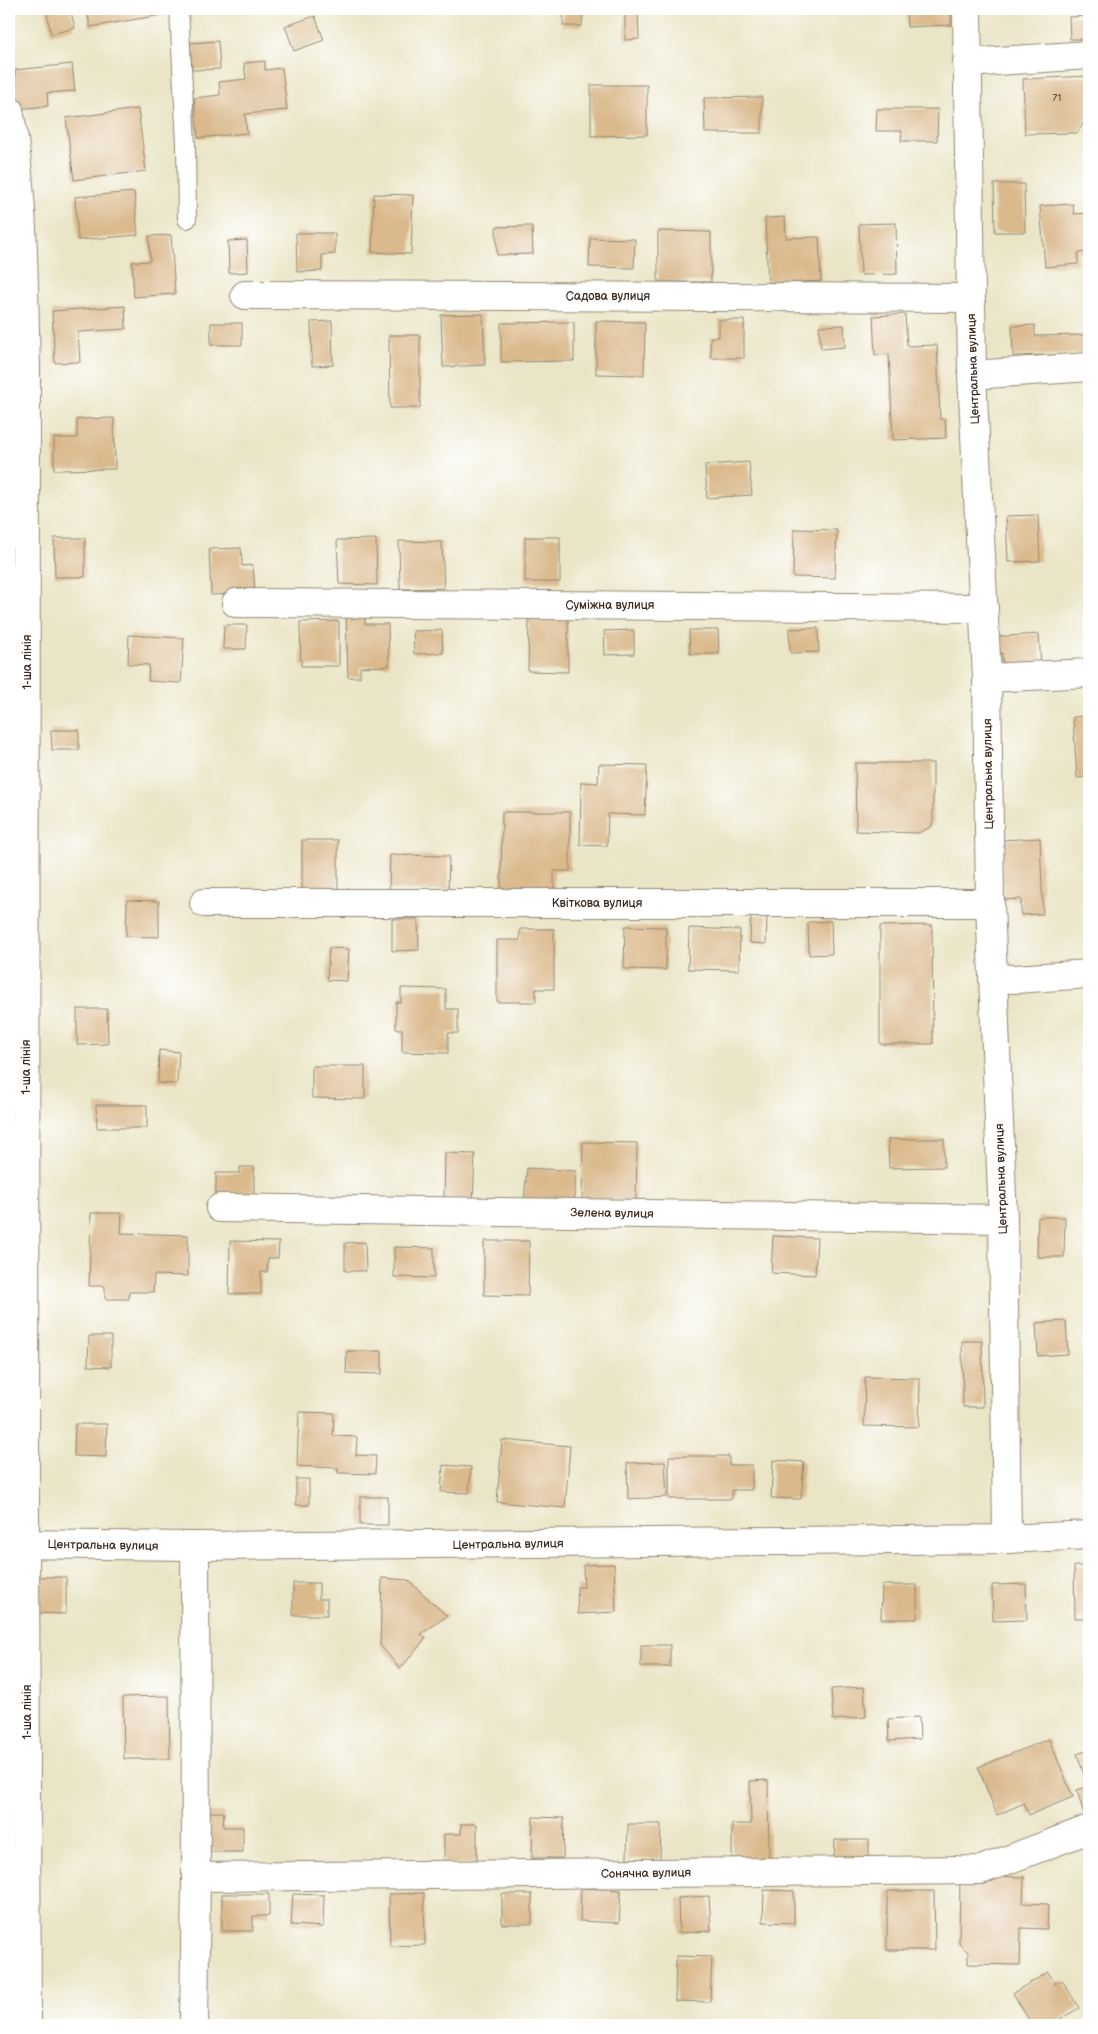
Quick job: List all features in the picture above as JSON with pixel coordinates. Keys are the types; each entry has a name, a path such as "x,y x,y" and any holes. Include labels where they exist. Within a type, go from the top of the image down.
{"street":[{"name":"Центральна вулиця","path":"967,9 972,375 987,678 990,902 1003,1219 1007,1539"},
{"path":"967,63 1089,55"},
{"name":"1-ша лінія","path":"9,110 15,141 19,195 26,364 18,897 17,1544 27,2025"},
{"name":"Садова вулиця","path":"245,295 970,298"},
{"path":"972,375 1089,367"},
{"name":"Суміжна вулиця","path":"236,603 984,608"},
{"path":"987,678 1089,673"},
{"name":"Квіткова вулиця","path":"204,903 990,902"},
{"path":"993,978 1015,979 1089,974"},
{"name":"Зелена вулиця","path":"220,1208 1003,1219"},
{"name":"Центральна вулиця","path":"17,1544 195,1546 1007,1539 1089,1534"},
{"path":"194,2025 196,1878 195,1546"},
{"name":"Сонячна вулиця","path":"196,1878 981,1870 1089,1829"}],"lane":[{"path":"179,9 186,145 187,219"}],"building":[{"path":"46,9 70,9 75,28 51,34"},
{"path":"87,9 160,9 161,15 90,27"},
{"path":"564,9 583,9 582,26 563,26"},
{"path":"638,9 639,39 625,40 625,10"},
{"path":"906,9 951,9 951,25 907,27"},
{"path":"315,16 324,40 294,51 285,26"},
{"path":"1089,16 1089,39 1070,39 1069,17"},
{"path":"218,41 220,69 192,70 190,43"},
{"path":"265,61 265,70 282,68 287,110 245,114 247,133 198,138 194,98 220,95 219,82 246,79 244,63"},
{"path":"72,64 75,91 47,93 48,106 18,109 15,70"},
{"path":"1089,76 1089,115 1077,133 1025,134 1023,79"},
{"path":"591,85 647,85 647,135 591,136"},
{"path":"762,97 762,133 705,133 704,98"},
{"path":"138,109 146,171 74,180 66,118"},
{"path":"877,109 938,109 937,141 901,141 902,131 876,131"},
{"path":"994,184 1024,184 1025,232 995,232"},
{"path":"134,192 138,235 78,240 75,197"},
{"path":"374,194 413,195 411,254 372,252"},
{"path":"1073,204 1074,214 1089,213 1089,252 1078,253 1078,264 1045,267 1040,206"},
{"path":"785,217 786,238 819,237 821,281 768,284 765,218"},
{"path":"896,223 897,274 861,275 859,224"},
{"path":"532,226 533,254 497,255 496,227"},
{"path":"658,231 711,232 711,282 658,282"},
{"path":"296,233 335,233 335,254 322,255 322,271 297,272"},
{"path":"171,235 175,294 134,297 132,262 150,261 149,236"},
{"path":"590,238 635,239 634,268 589,267"},
{"path":"247,240 248,272 229,273 228,241"},
{"path":"125,306 126,329 78,332 80,362 55,363 52,311"},
{"path":"483,314 485,365 443,367 441,315"},
{"path":"905,314 907,346 937,345 940,419 945,419 946,438 893,440 889,354 875,355 873,316"},
{"path":"719,320 744,320 744,358 711,358 710,337 719,337"},
{"path":"332,321 333,365 312,366 311,322"},
{"path":"596,321 645,322 644,375 596,374"},
{"path":"574,322 574,361 501,362 501,323"},
{"path":"211,323 242,323 242,345 211,345"},
{"path":"844,325 845,347 821,349 819,326"},
{"path":"1035,325 1035,336 1089,335 1089,354 1013,356 1012,326"},
{"path":"389,335 420,335 420,408 390,408"},
{"path":"114,418 115,469 54,470 54,438 77,438 77,419"},
{"path":"749,462 752,495 707,498 705,465"},
{"path":"1038,515 1040,561 1008,562 1006,516"},
{"path":"794,529 837,530 835,578 793,577"},
{"path":"525,537 560,537 560,582 525,582"},
{"path":"54,538 85,538 85,577 55,577"},
{"path":"376,539 377,585 339,584 337,540"},
{"path":"399,541 442,542 444,588 400,589"},
{"path":"241,548 242,566 253,565 255,593 211,595 209,549"},
{"path":"365,613 365,624 388,624 389,666 360,667 360,677 348,677 346,614"},
{"path":"529,619 568,619 568,672 528,671"},
{"path":"339,621 339,666 301,666 300,622"},
{"path":"224,625 247,625 246,649 223,649"},
{"path":"818,628 819,652 790,653 789,629"},
{"path":"442,630 443,653 414,654 413,631"},
{"path":"634,630 634,654 605,655 604,631"},
{"path":"689,630 718,630 719,654 690,654"},
{"path":"1039,634 1041,666 1003,668 1002,653 993,654 992,637"},
{"path":"129,635 184,638 181,683 148,681 149,665 128,664"},
{"path":"1089,716 1089,777 1077,778 1073,717"},
{"path":"51,730 79,730 79,750 52,750"},
{"path":"855,763 933,763 933,821 931,827 918,833 856,831"},
{"path":"599,764 647,765 645,815 608,814 607,846 580,845 581,782 598,783"},
{"path":"502,812 570,812 570,871 554,871 554,889 501,889"},
{"path":"1040,838 1043,914 1021,915 1021,899 1004,900 1001,840"},
{"path":"302,840 338,840 338,892 302,892"},
{"path":"390,855 449,856 448,891 389,890"},
{"path":"127,900 159,901 159,937 126,936"},
{"path":"751,915 767,916 766,944 750,943"},
{"path":"392,919 418,919 419,950 392,951"},
{"path":"831,921 832,954 809,955 808,922"},
{"path":"932,925 933,1044 880,1044 880,926"},
{"path":"625,926 666,927 666,970 624,969"},
{"path":"689,928 740,930 739,970 688,969"},
{"path":"520,929 554,929 554,989 536,989 536,1002 497,1002 497,940 520,940"},
{"path":"329,948 349,949 347,981 327,980"},
{"path":"401,988 446,989 446,1009 458,1009 458,1033 448,1033 448,1053 402,1052 402,1029 396,1029 396,1002 401,1002"},
{"path":"77,1009 107,1009 108,1044 77,1045"},
{"path":"159,1050 179,1052 177,1084 158,1083"},
{"path":"312,1066 365,1066 365,1099 312,1098"},
{"path":"96,1105 147,1105 147,1128 97,1128"},
{"path":"888,1139 944,1139 944,1167 889,1168"},
{"path":"583,1142 637,1143 636,1201 582,1199"},
{"path":"445,1153 475,1154 473,1200 444,1199"},
{"path":"240,1167 254,1167 254,1201 216,1201 216,1173 240,1173"},
{"path":"527,1168 576,1171 574,1205 524,1201"},
{"path":"91,1213 122,1213 121,1233 188,1235 188,1276 154,1275 153,1292 129,1292 129,1299 105,1299 105,1286 89,1286"},
{"path":"1038,1217 1065,1217 1064,1257 1037,1257"},
{"path":"773,1236 817,1238 815,1275 771,1273"},
{"path":"230,1241 279,1242 278,1258 268,1258 267,1272 261,1272 261,1294 229,1294"},
{"path":"484,1241 529,1241 528,1296 484,1295"},
{"path":"365,1242 366,1271 345,1271 345,1243"},
{"path":"394,1247 434,1248 434,1278 394,1277"},
{"path":"1066,1321 1068,1354 1038,1356 1036,1323"},
{"path":"89,1336 111,1336 111,1367 88,1366"},
{"path":"962,1341 982,1341 983,1407 963,1407"},
{"path":"347,1351 382,1351 382,1374 346,1373"},
{"path":"865,1377 920,1378 919,1427 864,1426"},
{"path":"299,1412 334,1413 333,1436 357,1437 356,1455 376,1456 375,1474 338,1473 338,1468 297,1466"},
{"path":"75,1424 107,1424 106,1457 74,1456"},
{"path":"502,1440 570,1446 565,1508 497,1502"},
{"path":"669,1456 729,1456 729,1465 752,1465 752,1490 732,1490 732,1499 669,1499"},
{"path":"773,1460 804,1462 801,1499 771,1498"},
{"path":"665,1462 667,1497 628,1499 627,1463"},
{"path":"443,1465 471,1467 469,1493 441,1492"},
{"path":"296,1479 309,1479 309,1505 296,1505"},
{"path":"360,1497 388,1497 388,1525 360,1525"},
{"path":"614,1564 616,1612 578,1614 577,1587 584,1587 583,1565"},
{"path":"1074,1566 1089,1566 1089,1618 1075,1618"},
{"path":"33,1577 66,1577 66,1614 32,1613"},
{"path":"382,1578 408,1580 447,1616 421,1634 426,1638 400,1669 380,1645"},
{"path":"293,1583 319,1583 319,1599 327,1599 327,1615 293,1615"},
{"path":"1026,1584 1027,1620 993,1621 992,1585"},
{"path":"882,1585 917,1585 917,1619 881,1619"},
{"path":"641,1645 670,1645 670,1667 641,1667"},
{"path":"864,1687 866,1717 833,1720 831,1689"},
{"path":"169,1696 170,1759 124,1759 123,1697"},
{"path":"919,1717 920,1739 889,1741 888,1719"},
{"path":"1049,1739 1073,1797 1029,1815 1024,1803 997,1815 978,1767"},
{"path":"1089,1750 1089,1820 1086,1821 1077,1790 1088,1787 1077,1754"},
{"path":"768,1780 769,1858 732,1858 732,1824 751,1824 750,1781"},
{"path":"206,1812 224,1812 223,1827 243,1827 243,1852 205,1852"},
{"path":"533,1817 564,1818 563,1858 532,1858"},
{"path":"461,1824 477,1824 477,1864 444,1865 444,1834 461,1834"},
{"path":"628,1824 661,1824 660,1859 627,1859"},
{"path":"835,1840 869,1840 869,1859 834,1859"},
{"path":"960,1876 1024,1877 1023,1903 1048,1904 1047,1929 1021,1928 1020,1965 968,1964 968,1952 959,1944"},
{"path":"581,1888 621,1890 619,1923 580,1921"},
{"path":"764,1890 794,1891 794,1923 763,1922"},
{"path":"887,1891 934,1891 935,1950 887,1950"},
{"path":"424,1893 425,1945 390,1946 389,1894"},
{"path":"222,1894 269,1894 269,1916 253,1916 253,1931 222,1931"},
{"path":"293,1894 324,1895 323,1927 291,1925"},
{"path":"502,1894 532,1894 532,1924 502,1924"},
{"path":"709,1896 711,1931 679,1933 678,1898"},
{"path":"9,1921 14,1921 14,1953 9,1953"},
{"path":"676,1956 712,1957 710,2002 675,2001"},
{"path":"1048,1972 1055,1984 1062,1980 1079,2008 1050,2025 1032,2025 1013,1993"},
{"path":"9,1985 14,1985 14,2019 9,2019"}]}
